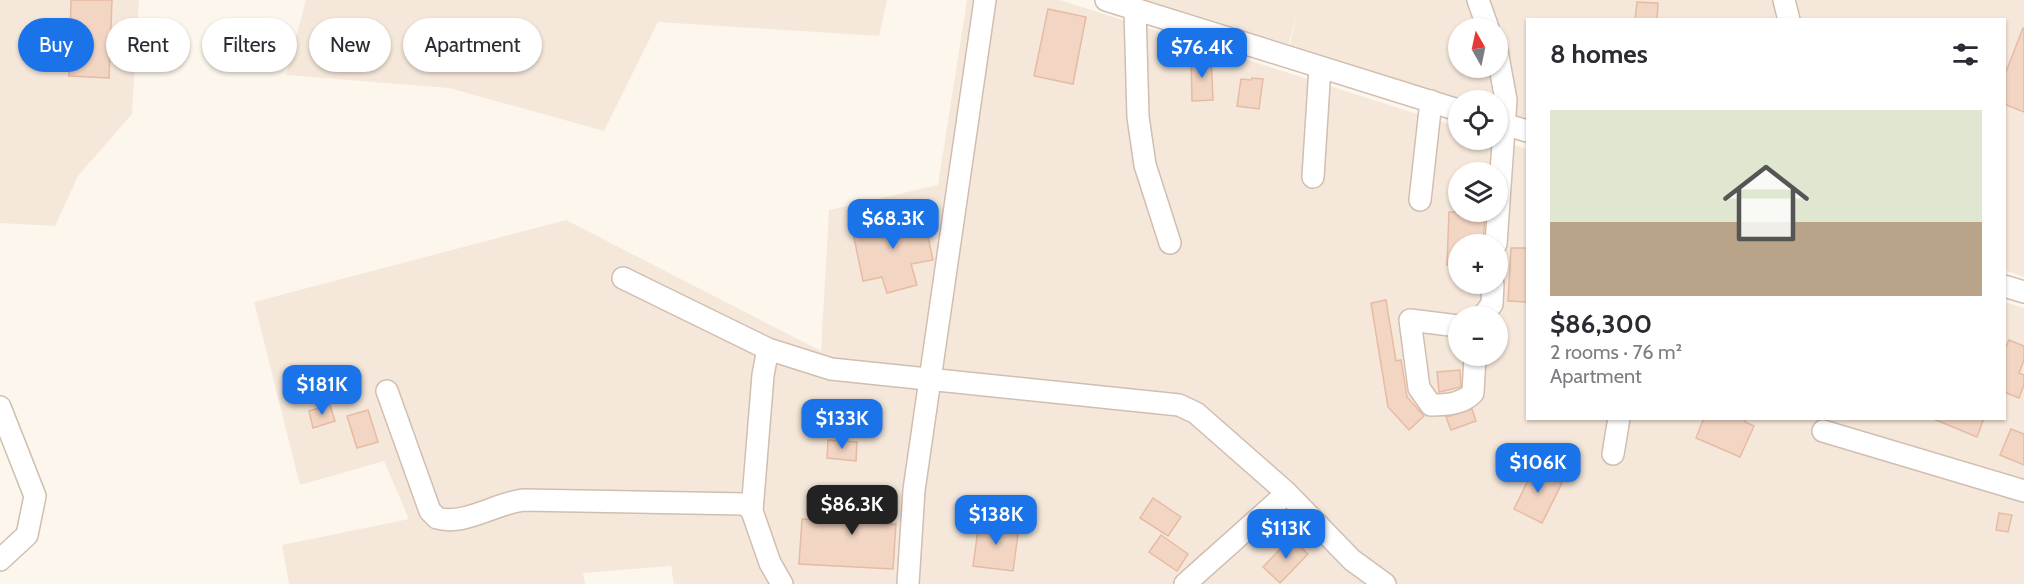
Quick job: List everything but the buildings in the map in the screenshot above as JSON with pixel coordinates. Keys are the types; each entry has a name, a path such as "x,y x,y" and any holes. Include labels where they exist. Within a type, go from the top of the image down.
{"street":[{"path":"908,584 914,490 928,380 985,0"},
{"path":"1106,0 1448,107"},
{"path":"1478,0 1484,18"},
{"path":"1784,0 1788,18"},
{"path":"1134,9 1138,117 1145,165 1170,243"},
{"path":"1313,177 1320,67"},
{"path":"1420,200 1431,101"},
{"path":"1508,125 1526,131"},
{"path":"1496,234 1499,150"},
{"path":"623,278 768,349 831,369 1179,405 1196,413 1287,493 1352,560 1385,584"},
{"path":"2006,287 2024,292"},
{"path":"1448,325 1410,320 1419,388 1431,405 1445,405 1466,400 1473,393 1474,366"},
{"path":"768,349 763,375 752,511 770,563 782,584"},
{"path":"387,391 430,511 437,518 457,520 510,502 524,500 745,504 752,511"},
{"path":"0,407 35,496 27,535 0,560"},
{"path":"1612,454 1619,420"},
{"path":"1823,431 2024,492"},
{"path":"1185,584 1287,493"}],"shaded area":[{"path":"0,0 139,0 138,18 106,18 106,72 135,72 132,114 78,176 55,226 0,223"},
{"path":"306,0 887,0 879,36 658,22 604,131 449,88 286,75 287,72 297,72 297,34"},
{"path":"967,0 1060,0 1448,124 1448,150 1508,150 1508,143 1526,149 1526,420 2006,420 2006,303 2024,308 2024,584 674,584 671,566 583,573 585,584 289,584 282,545 409,519 384,461 300,485 254,302 566,220 821,351 829,210 938,185"},
{"path":"1140,0 2024,0 2024,277 2006,271 2006,18 1526,18 1526,122 1508,116 1508,90 1448,90 1448,97 1289,48 1298,9 1288,47"}]}
